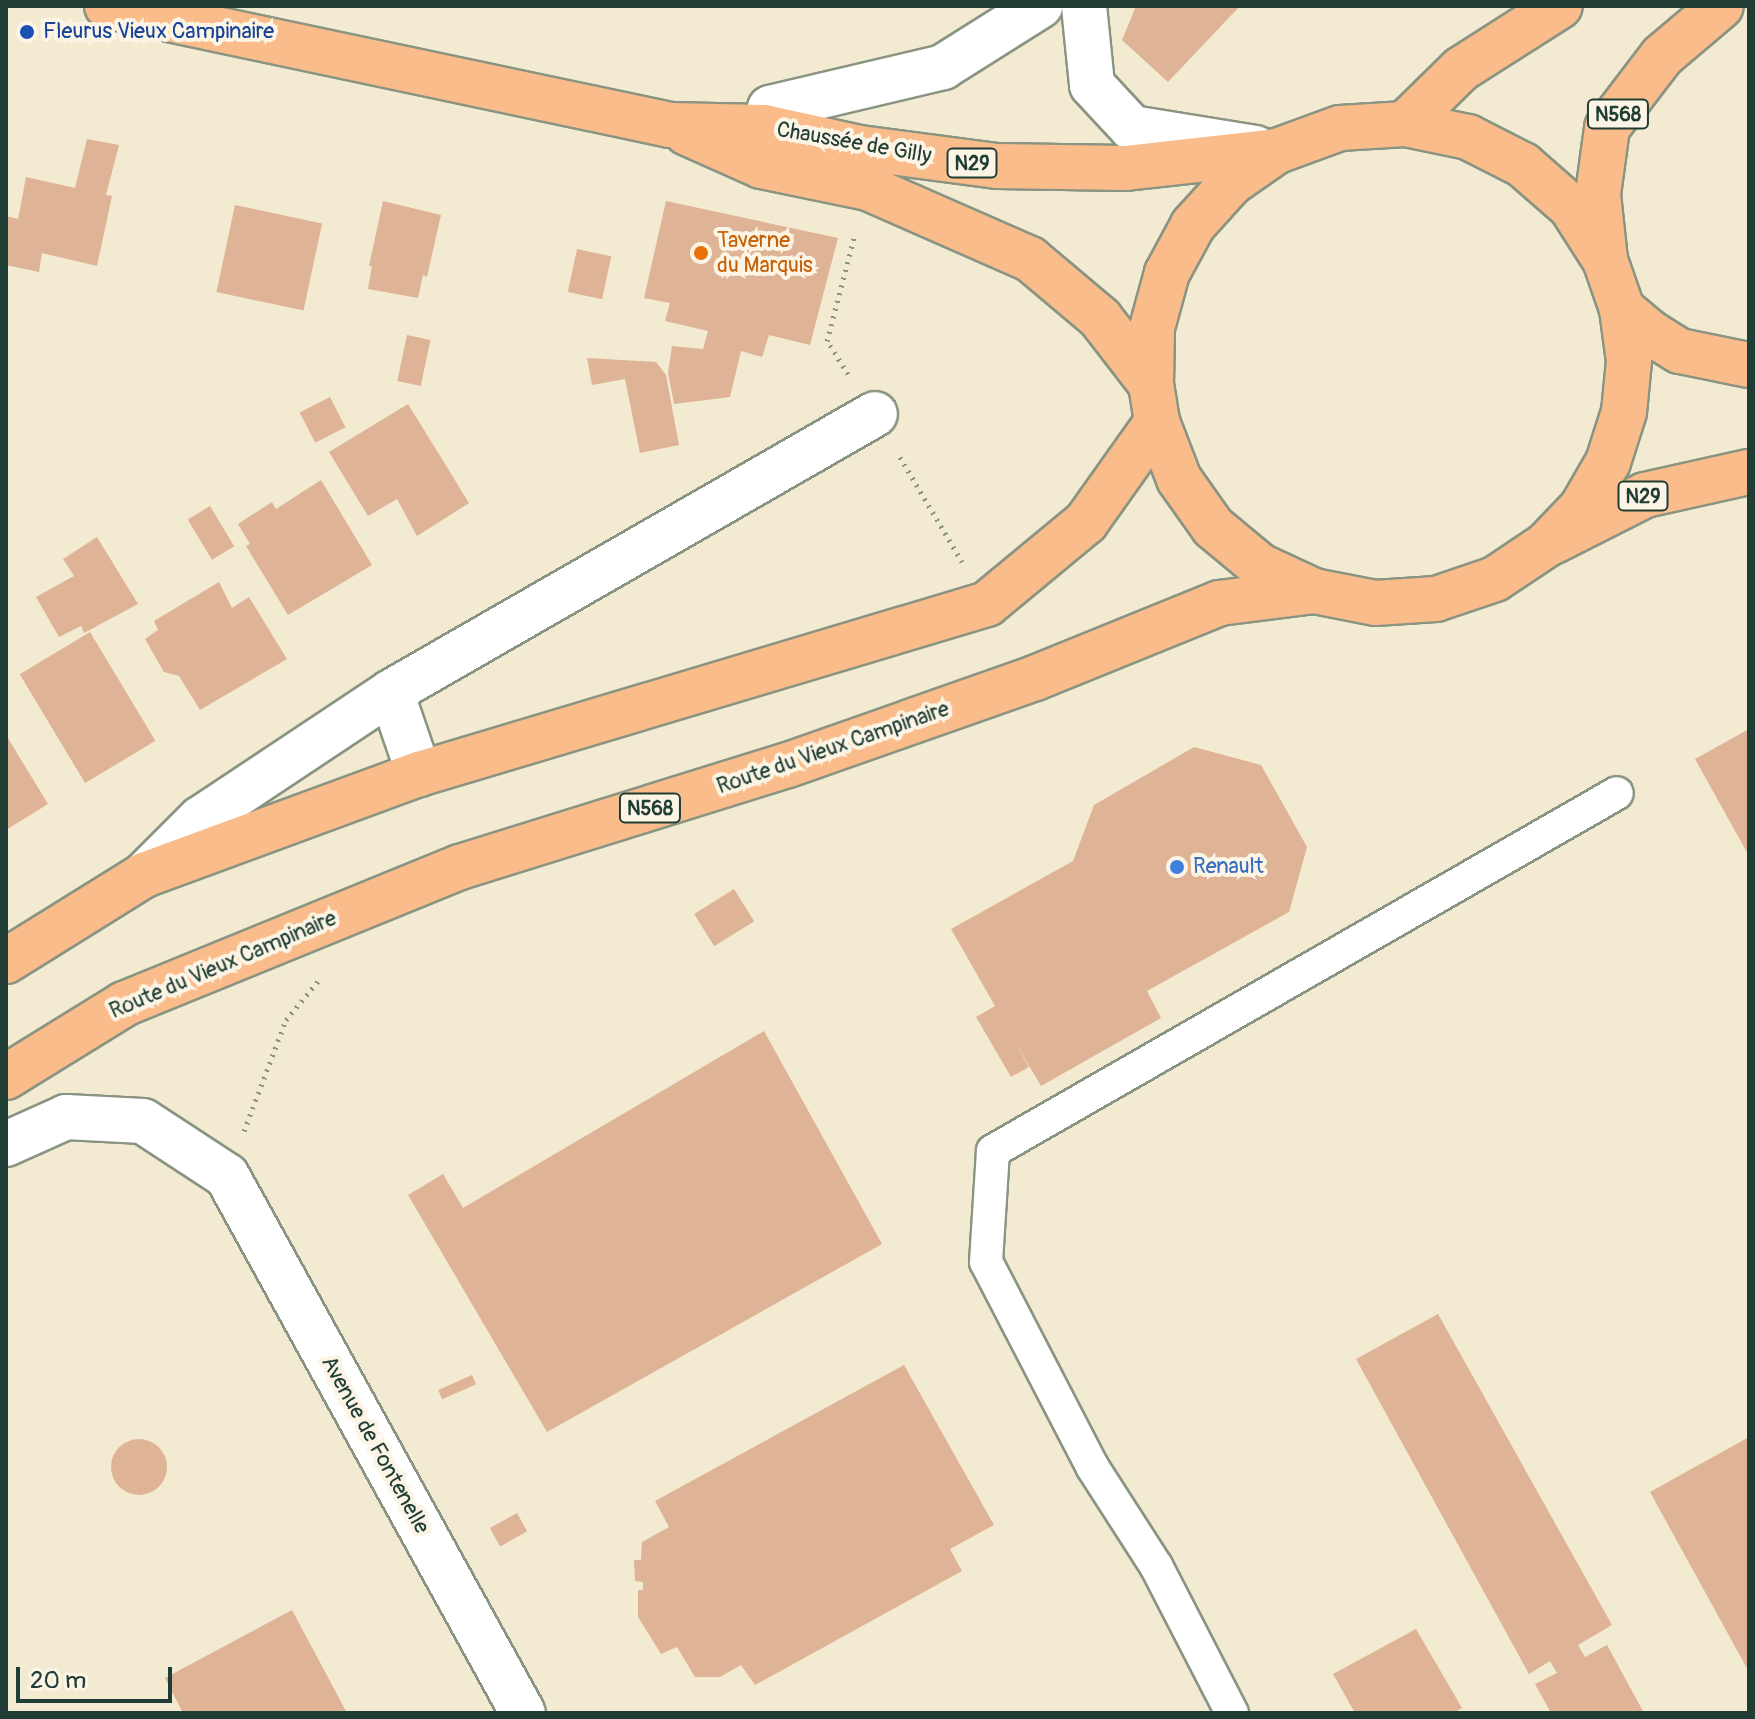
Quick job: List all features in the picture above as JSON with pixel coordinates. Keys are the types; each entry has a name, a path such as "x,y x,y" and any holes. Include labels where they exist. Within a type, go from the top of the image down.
{"main road":[{"name":"Chaussée de Gilly","path":"107,6 670,125 764,127 860,148 997,166 1126,168 1277,151"},
{"path":"1405,124 1461,69 1560,6"},
{"name":"N568","path":"1605,260 1598,194 1607,128 1662,56 1721,6"},
{"path":"1405,124 1468,137 1523,165 1571,207 1605,260 1622,309 1629,361 1624,412 1608,462 1582,507 1546,545 1495,579 1436,599 1375,603 1314,591 1260,566 1213,527 1179,479 1154,403 1152,328 1173,261 1193,225 1231,183 1277,151 1340,128 1405,124"},
{"name":"Chaussée de Gilly","path":"670,125 761,166 868,188 1030,259 1100,318 1154,403"},
{"path":"1622,309 1649,332 1680,351 1749,365"},
{"path":"6,961 144,875 419,774 987,604 1086,522 1154,403"},
{"name":"N29","path":"1546,545 1645,495 1749,472"},
{"name":"Route du Vieux Campinaire","path":"6,1077 124,1004 460,867 788,765 1035,678 1220,603 1314,591"}],"street":[{"path":"764,127 770,108 943,67 1040,6"},
{"path":"1084,6 1092,85 1132,128 1277,151"},
{"path":"144,875 200,819 391,692 875,414"},
{"path":"391,692 419,774"},
{"path":"6,1144 66,1117 143,1121 227,1176"},
{"name":"Avenue de Fontenelle","path":"227,1176 523,1713"}],"lane":[{"path":"1232,1713 1156,1566 1093,1468 986,1262 993,1151 1617,793"}],"path":[{"path":"868,188 827,341 875,414 987,604"},
{"path":"227,1176 286,1020 323,975"}],"building":[{"path":"1136,6 1240,6 1168,82 1122,40"},
{"path":"87,139 119,145 106,195 112,196 97,266 42,253 39,272 6,265 6,216 18,219 26,177 75,188"},
{"path":"383,201 441,215 427,277 423,275 418,298 368,289 372,266 369,266"},
{"path":"666,201 838,238 810,345 769,335 762,357 741,351 730,397 674,404 668,373 672,346 703,349 708,331 665,321 670,303 644,298"},
{"path":"235,205 322,224 304,311 216,292"},
{"path":"577,249 611,256 602,299 568,292"},
{"path":"407,335 430,340 421,386 397,381"},
{"path":"587,358 656,362 666,375 679,445 640,453 625,379 592,385"},
{"path":"330,397 345,427 315,443 300,412"},
{"path":"408,404 469,503 417,536 397,499 368,516 329,452"},
{"path":"321,480 372,565 288,615 246,546 250,544 238,524 272,502 276,509"},
{"path":"210,506 234,546 212,560 188,519"},
{"path":"97,537 138,604 84,633 81,626 59,637 36,597 74,576 63,559"},
{"path":"219,582 232,608 249,597 287,659 200,710 179,676 164,672 145,639 158,630 154,621"},
{"path":"90,632 155,741 85,783 20,674"},
{"path":"1749,729 1749,856 1695,759"},
{"path":"6,735 48,804 6,830"},
{"path":"1194,747 1261,765 1307,847 1289,912 1147,991 1161,1018 1041,1086 1012,1037 1029,1067 1011,1077 976,1017 995,1006 951,929 1073,861 1094,805"},
{"path":"734,889 754,921 714,946 694,914"},
{"path":"764,1031 882,1244 547,1432 408,1195 443,1174 463,1208"},
{"path":"1438,1314 1612,1625 1578,1645 1585,1657 1607,1645 1644,1713 1551,1713 1535,1684 1557,1673 1550,1661 1529,1674 1356,1359"},
{"path":"904,1365 994,1525 950,1549 962,1571 755,1685 741,1665 720,1677 695,1677 677,1647 661,1654 638,1617 638,1590 643,1590 643,1582 635,1581 634,1560 641,1560 642,1542 669,1527 655,1501"},
{"path":"472,1375 476,1384 442,1399 438,1390"},
{"path":"1749,1437 1749,1672 1650,1492"},
{"path":"139,1439 159,1447 167,1467 159,1487 139,1495 119,1487 111,1467 119,1447"},
{"path":"517,1513 527,1531 500,1546 490,1528"},
{"path":"292,1610 347,1713 183,1713 165,1678"},
{"path":"1416,1629 1462,1708 1454,1713 1355,1713 1333,1674"}],"place":[{"name":"Fleurus Vieux Campinaire","path":"27,32"},
{"name":"Taverne du Marquis","path":"701,253"},
{"name":"Renault","path":"1177,867"}]}
